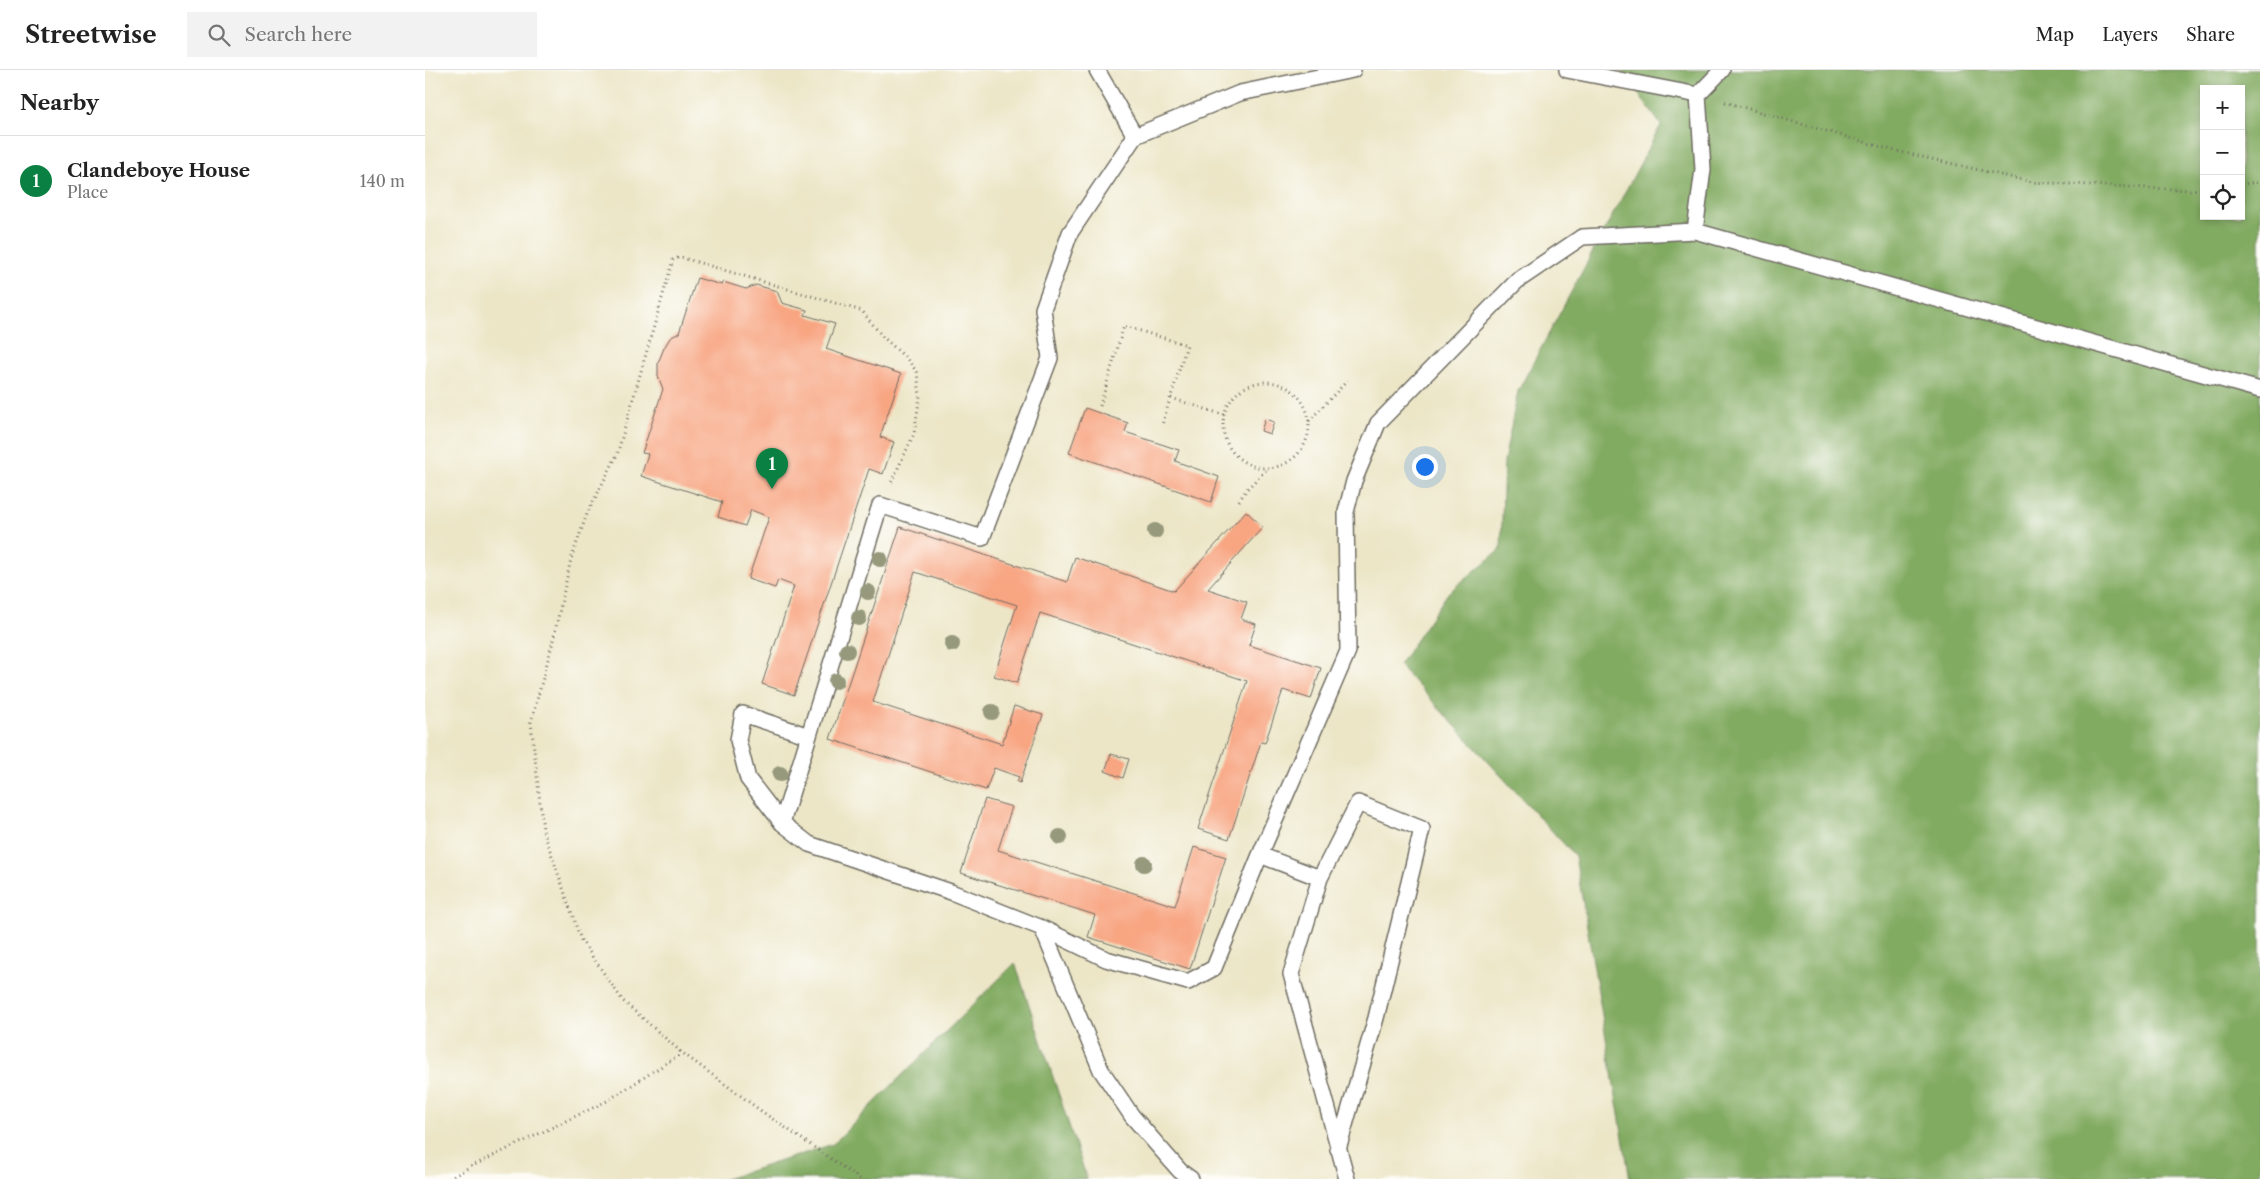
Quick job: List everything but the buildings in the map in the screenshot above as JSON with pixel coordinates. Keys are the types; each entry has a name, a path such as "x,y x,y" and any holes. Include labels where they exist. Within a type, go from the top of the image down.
{"lane":[{"path":"1097,70 1135,136"},
{"path":"782,823 880,505 982,538 1050,358 1043,309 1070,233 1135,136 1240,92 1353,70"},
{"path":"1567,70 1698,95"},
{"path":"1695,231 1703,169 1698,95 1722,70"},
{"path":"809,736 743,714 738,740 749,779 782,823 809,844 951,892 1042,928 1106,958 1188,982 1214,968 1259,855 1348,651 1346,512 1354,481 1378,423 1517,281 1582,237 1695,231 2260,390"},
{"path":"1338,1149 1377,1018 1422,829 1358,803 1320,878 1291,974 1338,1149 1347,1179"},
{"path":"1259,855 1320,878"},
{"path":"1042,928 1101,1070 1132,1116 1180,1171 1191,1179"}],"path":[{"path":"1698,95 1892,150 2032,182 2200,189"},
{"path":"2245,184 2260,182"},
{"path":"860,1179 764,1113 680,1051 623,1001 581,940 543,830 531,722 552,645 571,559 587,514 617,455 673,260 680,257 862,311 882,336 906,358 917,372 920,396 914,434 880,505"},
{"path":"1100,406 1124,326 1187,345 1162,425"},
{"path":"1309,422 1347,381"},
{"path":"1268,382 1281,384 1293,391 1302,401 1308,413 1307,440 1300,452 1290,461 1278,467 1251,466 1239,459 1230,449 1224,437 1223,423 1225,414 1232,398 1242,389 1254,383 1268,382"},
{"path":"1171,398 1225,414"},
{"path":"1239,501 1247,489 1267,468"},
{"path":"449,1179 466,1168 607,1101 679,1055 680,1051"}],"green space":[{"path":"1621,70 2260,70 2260,1179 1630,1179 1575,856 1399,665 1448,593 1501,549 1504,462 1518,391 1661,125"},
{"path":"1015,963 1087,1179 725,1179 833,1144"}],"place":[{"name":"Clandeboye House","path":"772,489"}]}
